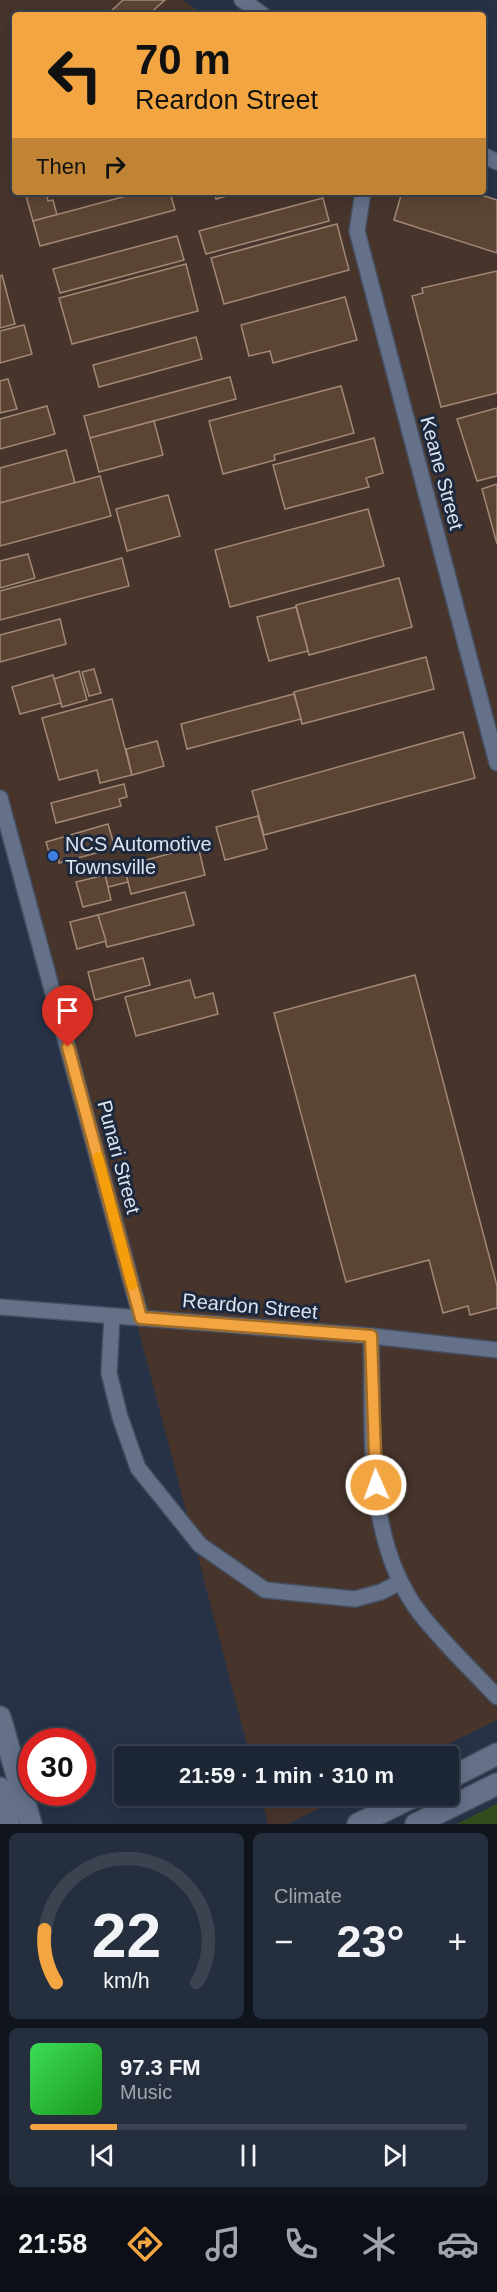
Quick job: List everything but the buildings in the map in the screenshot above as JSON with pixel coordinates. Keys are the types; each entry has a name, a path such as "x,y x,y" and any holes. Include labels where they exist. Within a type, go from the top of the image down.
{"main road":[{"path":"0,1717 31,1824"},
{"path":"459,1773 497,1754"},
{"path":"416,1824 497,1784"},
{"path":"0,1788 9,1824"},
{"path":"358,1824 395,1806"}],"street":[{"path":"242,0 259,12"},
{"name":"Keane Street","path":"363,195 357,231 497,763"},
{"name":"Punari Street","path":"0,798 141,1318"},
{"name":"Reardon Street","path":"0,1307 371,1336 497,1350"},
{"path":"112,1316 109,1373 120,1417 138,1468 200,1545 265,1590 355,1599 381,1593 400,1582"},
{"path":"371,1336 376,1506 382,1535 400,1582 419,1613 497,1697"}],"shaded area":[{"path":"0,0 183,0 200,12 12,12 12,195 481,195 497,204 497,1720 444,1746 247,1746 0,799"},
{"path":"264,1806 325,1806 288,1824 268,1824"}],"green space":[{"path":"497,1804 497,1824 457,1824"}],"slow traffic":[{"path":"98,1157 132,1285"}],"place":[{"name":"NCS Automotive Townsville","path":"53,856"}],"route":[{"path":"68,1047 141,1318 371,1336 376,1485"}]}
